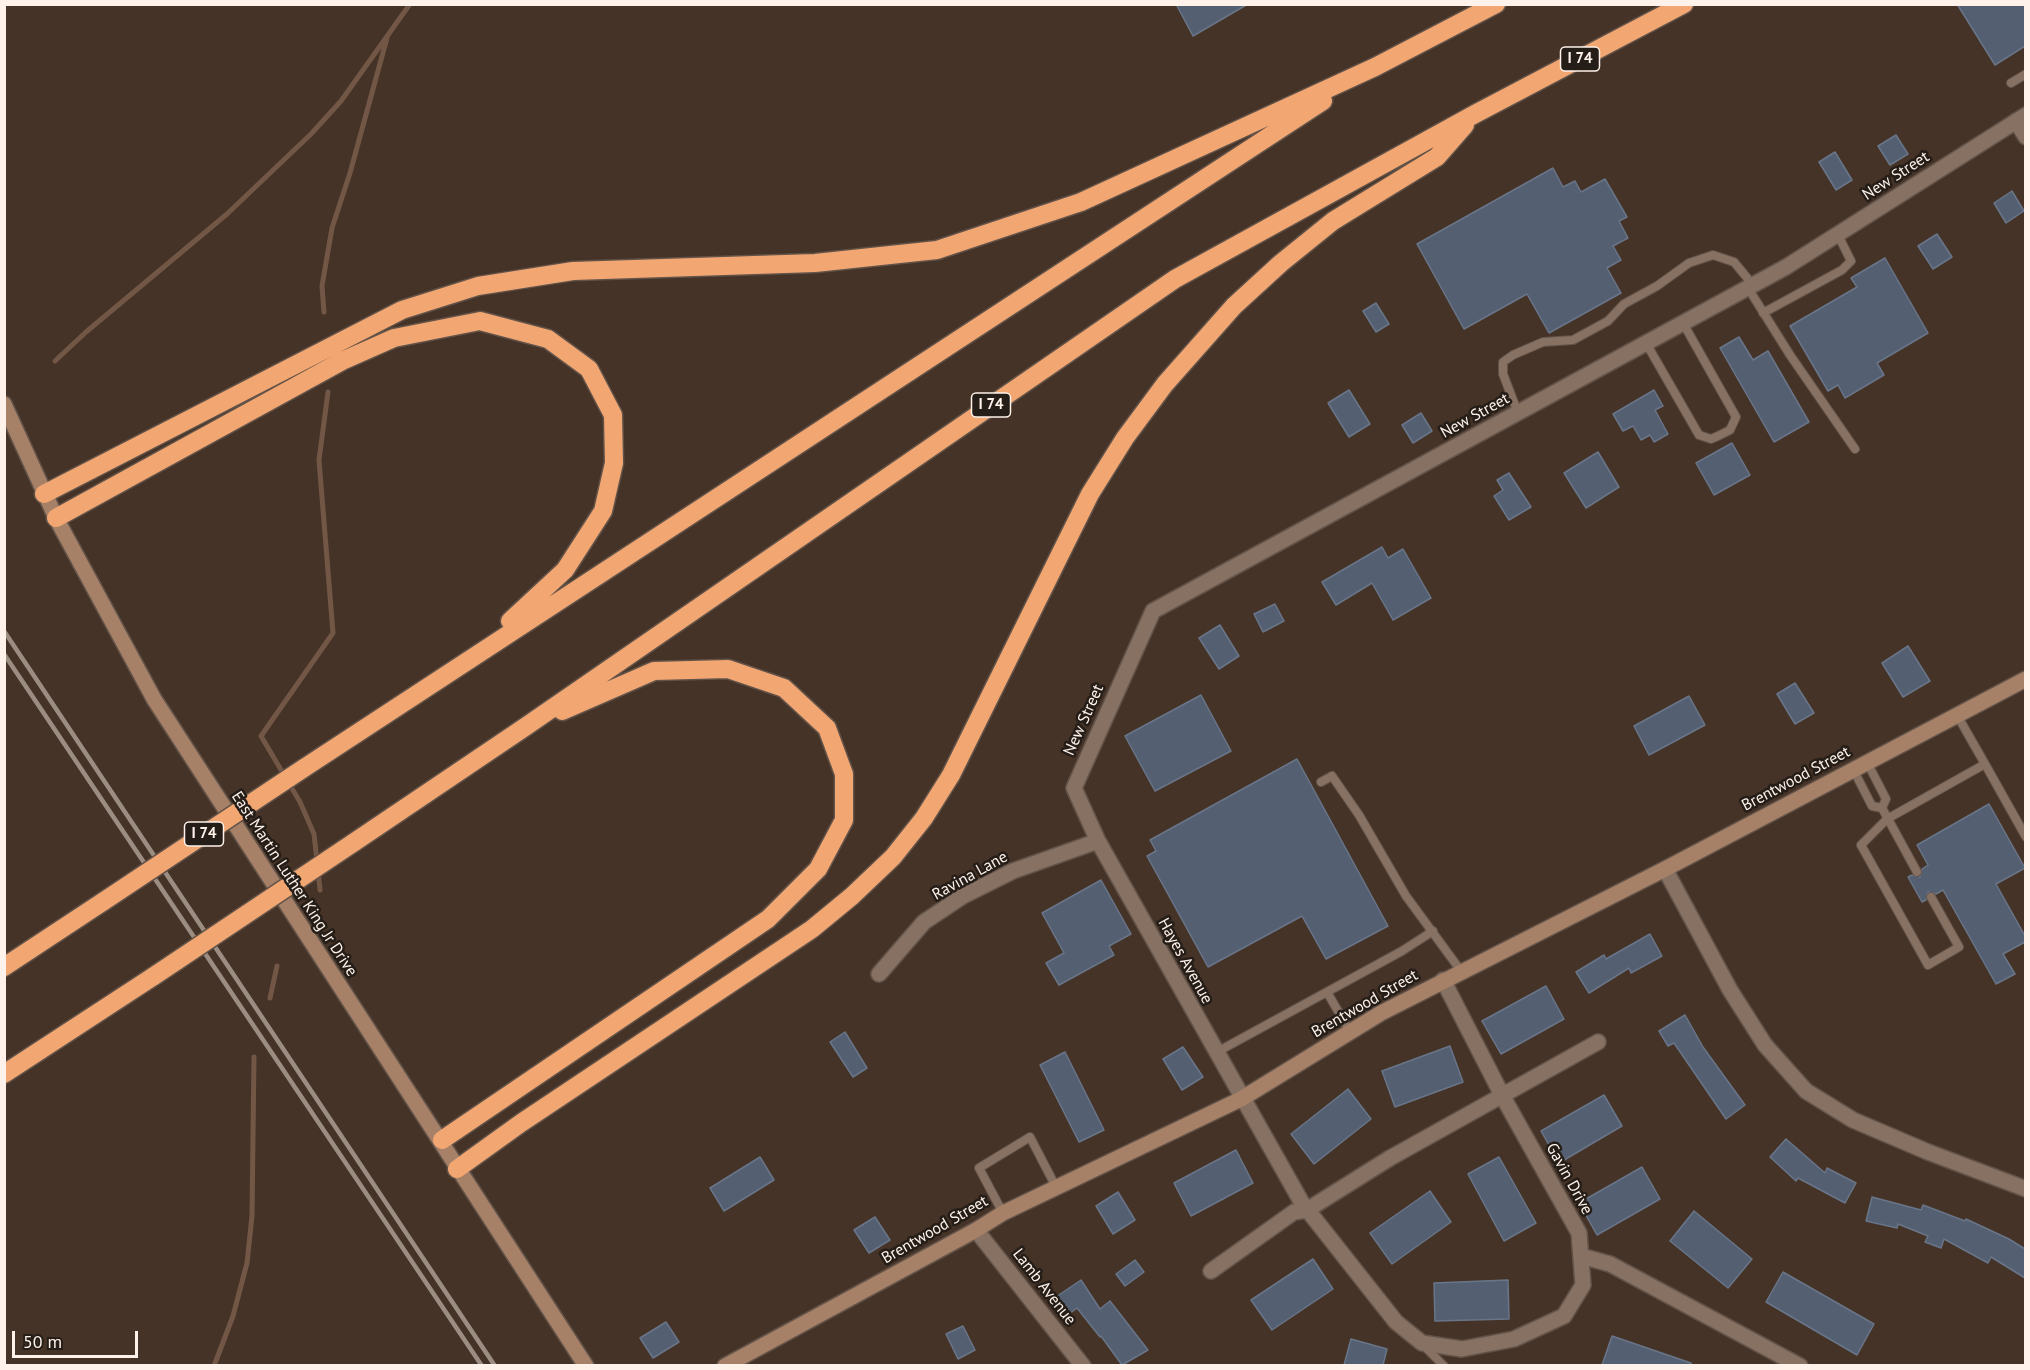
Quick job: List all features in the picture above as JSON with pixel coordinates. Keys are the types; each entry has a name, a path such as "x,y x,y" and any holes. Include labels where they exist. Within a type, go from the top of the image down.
{"highway":[{"name":"I 74","path":"4,967 473,655 1375,67 1496,4"},
{"name":"I 74","path":"4,1074 525,727 1175,279 1475,114 1684,4"},
{"path":"44,494 402,310 478,286 573,270 815,263 937,250 1081,202 1375,67"},
{"path":"457,1169 521,1123 812,929 852,896 893,857 924,818 951,775 1090,494 1125,438 1165,384 1234,306 1281,263 1333,221 1437,157 1475,114"},
{"path":"56,518 308,378 394,338 480,321 548,339 589,369 613,415 614,463 603,511 565,570 473,655"},
{"path":"441,1140 768,919 818,869 844,820 844,774 827,728 784,687 728,669 654,671 525,727"}],"main road":[{"name":"East Martin Luther King Jr Drive","path":"4,404 56,518 153,699 356,1015 441,1140 457,1169 586,1365"},
{"name":"Brentwood Street","path":"725,1365 976,1230 1003,1213 1241,1099 1350,1032 1461,971 1665,869 2025,679"}],"street":[{"path":"2021,118 2025,137"},
{"name":"New Street","path":"1098,840 1074,788 1153,611 1751,287 1838,235 2021,118"},
{"name":"Ravina Lane","path":"879,974 924,922 963,896 1012,871 1098,840"},
{"name":"Hayes Avenue","path":"1098,840 1241,1099"},
{"path":"1665,869 1730,990 1765,1045 1806,1091 1853,1120 2025,1189"},
{"name":"Gavin Drive","path":"1422,1343 1462,1349 1514,1339 1564,1316 1583,1285 1579,1233 1503,1097 1443,981"},
{"path":"1211,1271 1294,1212 1307,1210 1390,1158 1598,1042"},
{"path":"1241,1099 1307,1210 1396,1322 1422,1343"},
{"name":"Lamb Avenue","path":"976,1230 1083,1365"},
{"path":"1581,1256 1610,1264 1800,1365"}],"lane":[{"path":"2011,83 2025,74"},
{"path":"1763,313 1842,270 1851,261 1838,235"},
{"path":"1518,413 1503,374 1503,362 1543,342 1573,340 1608,321 1624,304 1657,286 1689,262 1713,255 1728,258 1751,287 1763,313 1856,449"},
{"path":"1646,343 1699,435 1711,439 1730,430 1737,417 1683,323"},
{"path":"1957,715 2025,837"},
{"path":"1931,897 1959,947 1928,965 1861,845 1887,819 1985,764"},
{"path":"1860,766 1872,806 1882,808"},
{"path":"1860,766 1886,799 1882,808 1917,872"},
{"path":"1321,782 1332,776 1359,814 1406,896 1461,971"},
{"path":"1215,1053 1402,951 1433,931"},
{"path":"1327,992 1350,1032"},
{"path":"1003,1213 979,1168 1030,1137 1056,1187"},
{"path":"1422,1343 1444,1365"}],"building":[{"path":"1176,4 1248,4 1193,36"},
{"path":"1957,4 2025,4 2025,46 1995,65"},
{"path":"1896,135 1908,154 1890,165 1878,146"},
{"path":"1835,152 1852,180 1836,190 1819,162"},
{"path":"1553,168 1563,187 1575,181 1581,192 1605,179 1627,217 1619,221 1628,238 1613,246 1621,260 1607,268 1621,293 1549,333 1527,294 1464,329 1417,244"},
{"path":"2012,191 2024,211 2006,223 1994,203"},
{"path":"1937,234 1952,257 1933,269 1918,246"},
{"path":"1885,258 1928,333 1877,363 1884,375 1845,398 1838,385 1828,391 1790,326 1857,287 1851,278"},
{"path":"1376,303 1389,324 1376,332 1363,311"},
{"path":"1739,337 1753,360 1768,351 1809,422 1774,442 1720,348"},
{"path":"1349,390 1370,424 1349,437 1328,403"},
{"path":"1654,390 1663,406 1655,410 1668,434 1654,442 1650,435 1641,440 1633,426 1623,431 1613,414"},
{"path":"1421,413 1432,431 1413,443 1402,425"},
{"path":"1732,443 1750,475 1714,495 1696,463"},
{"path":"1598,452 1619,487 1586,508 1564,473"},
{"path":"1509,473 1531,507 1509,520 1494,496 1503,490 1497,480"},
{"path":"1382,547 1388,558 1403,549 1431,598 1393,620 1372,583 1336,605 1322,582"},
{"path":"1275,604 1284,621 1263,632 1254,614"},
{"path":"1220,625 1239,656 1219,669 1199,638"},
{"path":"1908,646 1930,681 1903,697 1882,663"},
{"path":"1795,683 1814,713 1795,724 1777,694"},
{"path":"1201,695 1231,751 1155,791 1125,736"},
{"path":"1689,696 1705,725 1649,755 1634,726"},
{"path":"1297,759 1388,926 1326,959 1302,916 1208,967 1147,856 1156,851 1150,840"},
{"path":"1989,804 2025,868 1996,884 2025,936 2025,942 2003,954 2015,974 1996,984 1943,890 1936,894 1928,892 1926,900 1922,902 1908,877 1912,875 1920,877 1922,869 1928,865 1917,845"},
{"path":"1101,880 1131,934 1109,946 1114,955 1059,985 1046,963 1064,953 1042,913"},
{"path":"1650,934 1662,956 1631,973 1629,968 1589,993 1576,972 1604,955 1606,959"},
{"path":"1546,986 1564,1019 1501,1054 1482,1021"},
{"path":"1685,1015 1703,1047 1745,1105 1726,1119 1674,1043 1668,1046 1659,1031"},
{"path":"845,1032 867,1068 853,1077 830,1042"},
{"path":"1450,1046 1463,1082 1395,1107 1382,1071"},
{"path":"1183,1047 1203,1077 1182,1090 1163,1059"},
{"path":"1065,1052 1104,1130 1079,1142 1040,1065"},
{"path":"1348,1089 1371,1119 1314,1164 1291,1134"},
{"path":"1604,1095 1622,1126 1559,1163 1541,1131"},
{"path":"1786,1139 1825,1173 1827,1168 1856,1183 1845,1203 1798,1178 1796,1181 1770,1157"},
{"path":"1236,1150 1253,1183 1191,1216 1174,1183"},
{"path":"760,1157 774,1180 724,1211 710,1188"},
{"path":"1499,1157 1536,1223 1504,1241 1468,1174"},
{"path":"1642,1167 1660,1199 1597,1235 1579,1203"},
{"path":"1430,1191 1451,1222 1392,1264 1370,1233"},
{"path":"1118,1192 1135,1220 1113,1234 1096,1206"},
{"path":"1872,1197 1921,1210 1923,1205 1965,1221 1966,1219 2009,1239 2025,1249 2025,1278 1991,1257 1988,1263 1944,1239 1941,1248 1925,1242 1928,1236 1898,1224 1897,1228 1866,1221"},
{"path":"1694,1211 1752,1259 1728,1288 1670,1241"},
{"path":"875,1217 890,1240 869,1253 854,1230"},
{"path":"1313,1259 1333,1289 1272,1330 1251,1300"},
{"path":"1135,1260 1144,1272 1125,1286 1116,1274"},
{"path":"1783,1272 1874,1324 1857,1355 1766,1302"},
{"path":"1081,1280 1100,1309 1110,1301 1148,1350 1122,1365 1077,1308 1065,1317 1053,1299"},
{"path":"1508,1280 1509,1319 1435,1321 1434,1283"},
{"path":"666,1322 679,1342 653,1358 640,1338"},
{"path":"963,1326 975,1350 958,1359 946,1334"},
{"path":"1612,1336 1691,1363 1691,1365 1602,1365"},
{"path":"1351,1339 1387,1349 1383,1365 1344,1365"}],"waterway":[{"path":"55,361 86,332 227,214 311,134 341,101 410,4"},
{"path":"324,312 322,286 332,228 350,173 387,38"},
{"path":"317,861 314,834 300,802 261,736 333,633 319,460 328,392"},
{"path":"318,871 320,890"},
{"path":"270,998 277,966"},
{"path":"214,1366 233,1316 247,1263 252,1216 254,1057"}],"railway":[{"path":"4,631 495,1366"},
{"path":"4,654 482,1366"}]}
